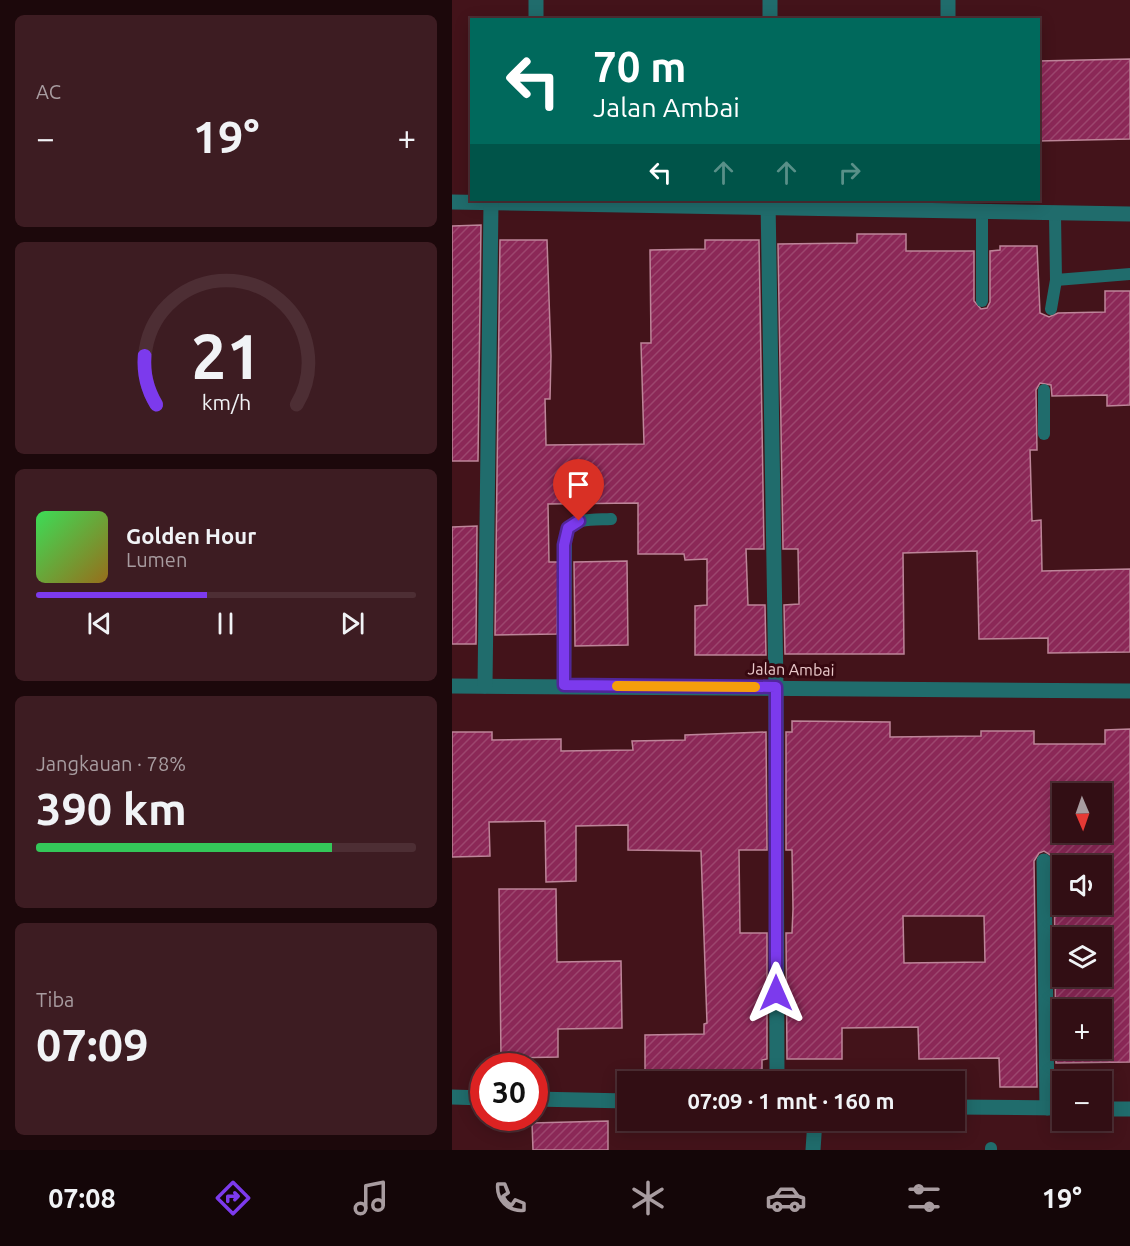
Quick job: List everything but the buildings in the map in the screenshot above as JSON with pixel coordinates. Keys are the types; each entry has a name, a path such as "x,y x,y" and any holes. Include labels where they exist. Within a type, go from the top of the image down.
{"street":[{"path":"536,0 536,18"},
{"path":"770,0 770,18"},
{"path":"948,0 948,18"},
{"path":"452,202 947,204 982,212 1055,215 1130,214"},
{"path":"485,686 491,202"},
{"path":"768,203 776,687 777,1071"},
{"name":"Jalan Ambai","path":"452,686 564,685 1130,691"},
{"path":"1044,861 1053,1071"},
{"path":"452,1097 470,1098"},
{"path":"548,1099 617,1101"},
{"path":"965,1107 1052,1108"},
{"path":"1112,1109 1130,1109"},
{"path":"813,1150 814,1131"}],"lane":[{"path":"982,212 982,301"},
{"path":"1051,309 1056,280 1055,215"},
{"path":"1056,280 1130,274"},
{"path":"1044,390 1044,434"},
{"path":"564,685 566,532 570,524 579,521 611,519"}],"slow traffic":[{"path":"617,686 755,687"}],"route":[{"path":"579,521 570,524 564,538 564,685 776,687 776,993"}]}
